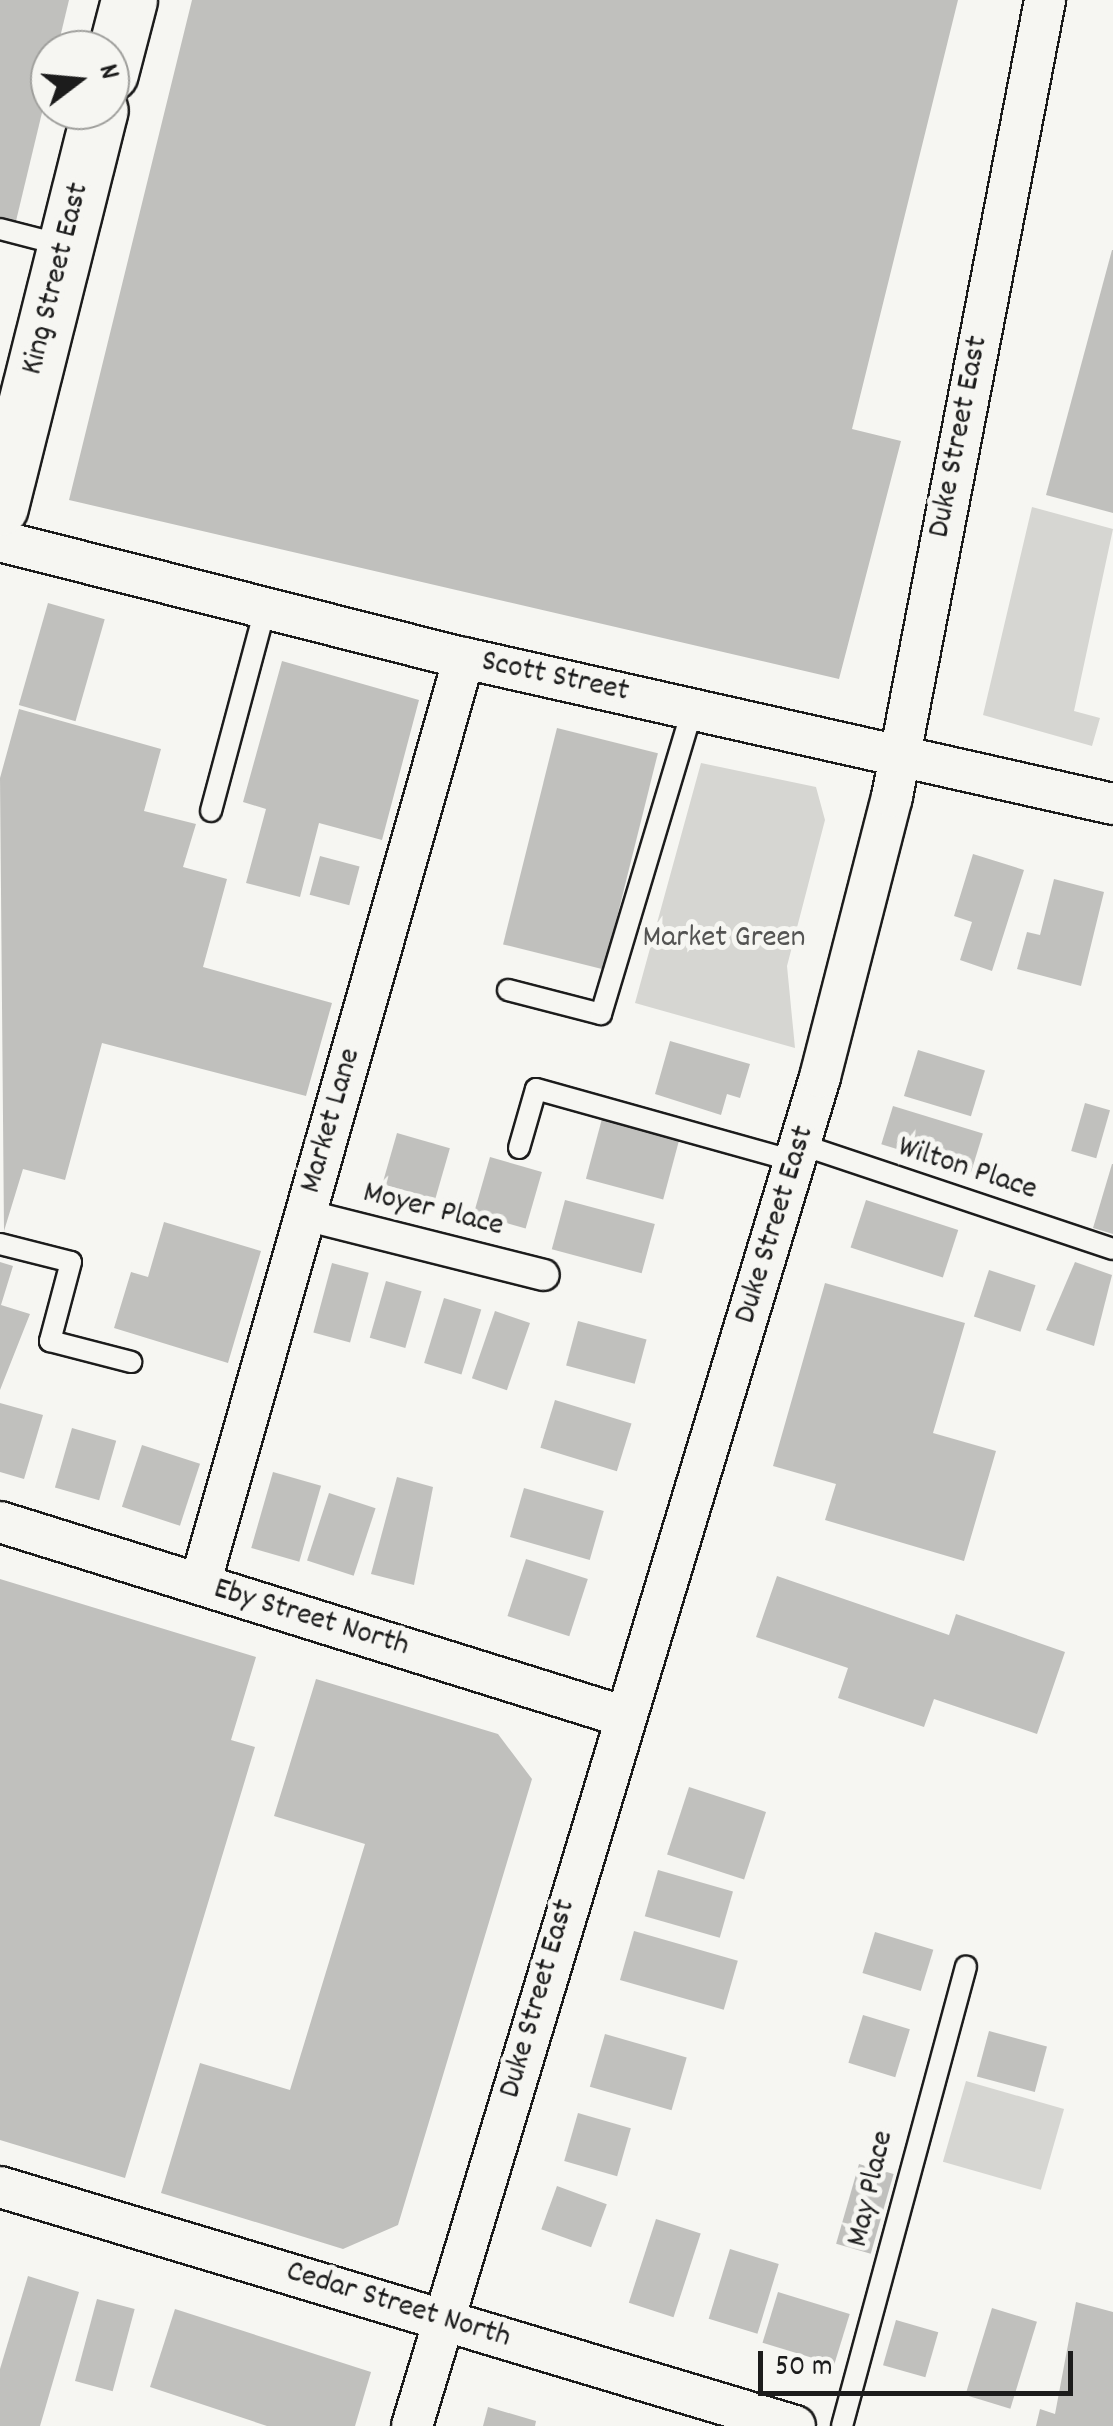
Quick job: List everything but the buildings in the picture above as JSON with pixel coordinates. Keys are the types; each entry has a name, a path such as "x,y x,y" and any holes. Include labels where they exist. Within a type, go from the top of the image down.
{"main road":[{"path":"121,30 129,0"},
{"name":"King Street East","path":"0,507 95,130"}],"street":[{"name":"Duke Street East","path":"412,2426 622,1716 800,1154 900,753 1044,0"},
{"name":"Scott Street","path":"0,542 464,658 900,753 1113,804"},
{"name":"Market Lane","path":"200,1584 464,658"},
{"name":"Moyer Place","path":"305,1215 544,1274"},
{"name":"Eby Street North","path":"0,1522 622,1716"},
{"name":"Cedar Street North","path":"0,2187 795,2426"}],"lane":[{"path":"0,230 64,246"},
{"path":"211,812 265,610"},
{"path":"508,990 601,1014 693,708"},
{"name":"Wilton Place","path":"519,1148 536,1089 800,1154 1113,1249"},
{"path":"0,1244 70,1262 50,1341 131,1362"},
{"name":"May Place","path":"842,2426 966,1966"}],"green space":[{"path":"1032,507 1113,529 1074,711 1100,718 1092,746 983,715"},
{"name":"Market Green","path":"701,763 816,787 825,820 787,966 795,1048 635,1003"},
{"path":"966,2081 1064,2109 1041,2190 943,2162"}]}
